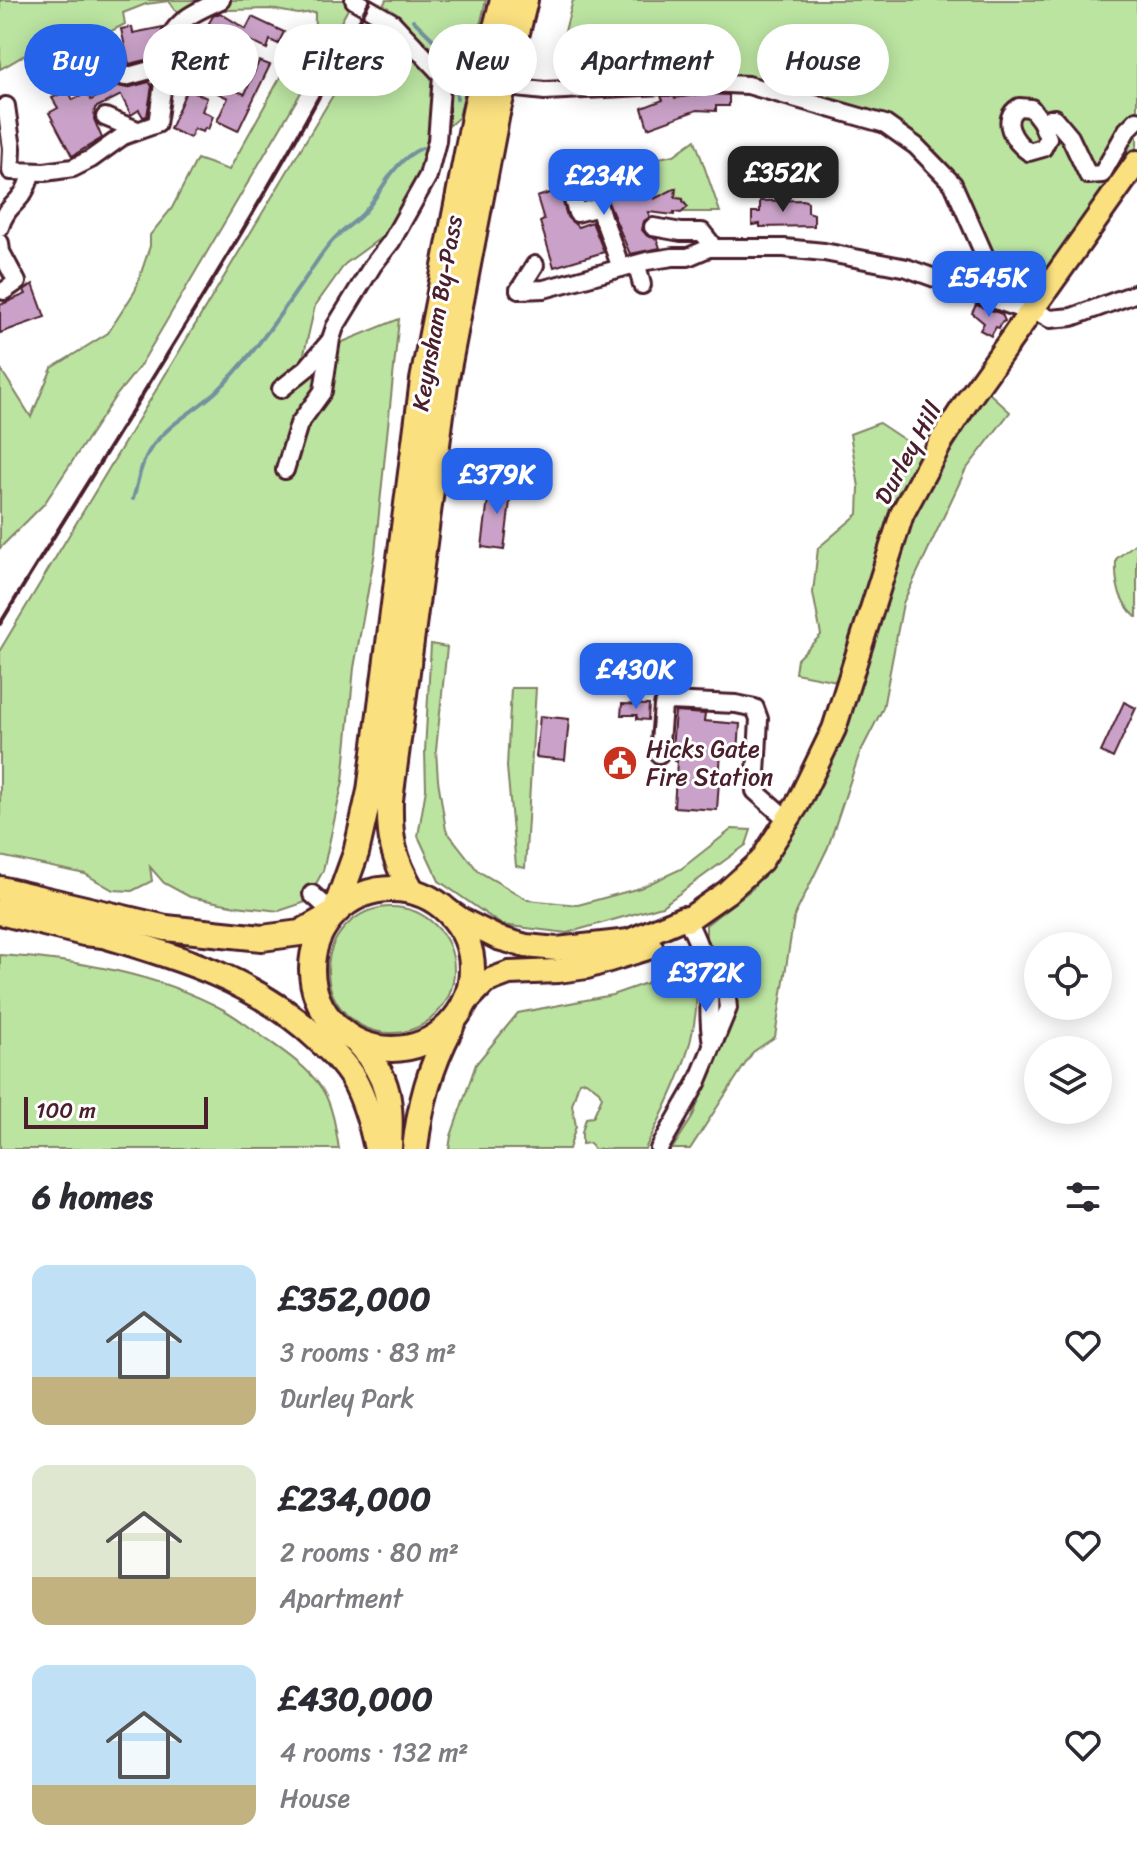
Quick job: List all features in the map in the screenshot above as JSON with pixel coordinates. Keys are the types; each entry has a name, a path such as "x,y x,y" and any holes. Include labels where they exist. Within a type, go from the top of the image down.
{"highway":[{"name":"Keynsham By-Pass","path":"501,24 503,0"},
{"name":"Keynsham By-Pass","path":"515,24 525,0"},
{"name":"Keynsham By-Pass","path":"333,913 356,853 370,791 423,380 490,96"},
{"name":"Keynsham By-Pass","path":"412,891 396,863 391,843 390,800 445,384 487,110"},
{"path":"0,889 166,928 262,938 300,933 359,895 374,890 412,891 440,905 458,923 469,947 472,975 460,1011 430,1072 420,1110 415,1149"},
{"path":"0,912 84,933 186,952 256,974 358,1043 376,1064 389,1093 389,1149"},
{"path":"332,1024 315,993 312,977 316,945 333,913"},
{"path":"100,934 215,972 248,988 297,1019 337,1057 353,1079 371,1117 377,1149"},
{"path":"358,1043 386,1050 409,1048 434,1038 460,1011"}],"main road":[{"name":"Durley Hill","path":"687,920 716,901 761,861 792,812 834,729 902,514 942,440 1039,314 1137,162"},
{"path":"440,905 498,938 557,949 629,941 683,918 687,920 687,928 670,938 587,967 509,973 496,977 485,982 460,1011"}],"street":[{"path":"179,24 221,0"},
{"path":"354,0 392,22 428,60"},
{"path":"537,92 566,96 705,83 748,85 885,124 916,146 953,184 991,270 1039,314"},
{"path":"6,106 12,148 11,171 31,172 73,168 137,130 157,124 162,96"},
{"path":"281,389 307,368 331,339 359,287 391,242 428,176 437,141 440,96"},
{"path":"105,117 137,130"},
{"path":"1041,121 1054,118 1070,137 1088,175 1102,174 1127,130 1137,120"},
{"path":"0,227 4,215 28,189 31,172"},
{"path":"573,200 577,213 599,207 629,267 642,285"},
{"path":"653,227 702,232 711,248"},
{"path":"0,243 1,252 17,282 4,291"},
{"path":"535,265 519,290 544,289 629,267 688,257 711,248 784,248 824,252 928,275 1039,314 1072,317 1137,293"},
{"path":"285,470 299,424 323,391 331,339"},
{"path":"659,754 663,706 669,701 736,704 755,708 759,719 755,791 792,812"},
{"path":"312,894 333,913"},
{"path":"659,1149 697,1083 728,1008 722,981 687,920"}],"green space":[{"path":"0,0 353,0 340,24 315,24 315,12 298,14 271,9 176,11 169,1 146,4 123,13 125,24 24,24 24,55 0,69"},
{"path":"386,0 486,0 480,24 428,24 428,96 464,96 459,117 431,142 409,196 386,234 345,264 315,306 303,358 399,319 375,552 354,668 343,781 323,871 306,902 279,911 190,897 164,883 150,867 152,881 132,891 113,890 85,874 0,856 0,650 333,96 412,96 412,24 373,24"},
{"path":"573,0 1137,0 1137,146 1097,206 1026,299 1000,273 952,169 893,122 804,96 889,96 889,24 757,24 757,82 741,82 741,24 567,24"},
{"path":"274,89 274,96 299,96 140,366 115,397 44,504 0,548 0,368 31,417 52,368 108,333 135,291 150,246 150,235 172,208 197,159 229,170"},
{"path":"695,140 720,212 682,212 686,205 683,199 675,198 674,191 668,197 654,196 630,173 615,172 618,156 637,151 659,158 674,155"},
{"path":"988,392 1010,412 965,471 903,603 883,708 859,755 828,847 794,917 775,1037 753,1052 690,1149 672,1149 692,1118 738,1001 706,940 706,925 753,888 817,790 858,685 795,673 797,659 821,635 813,593 818,548 858,514 859,487 850,434 879,423 930,457 939,470"},
{"path":"1137,542 1136,617 1121,598 1116,559"},
{"path":"431,644 447,647 436,750 446,830 478,871 528,900 578,905 640,888 681,869 732,829 751,830 746,845 662,906 567,933 502,925 439,881 418,836 426,789"},
{"path":"511,688 536,688 525,868 516,866 507,767"},
{"path":"391,907 415,912 435,926 449,946 454,970 449,994 435,1014 415,1028 391,1033 367,1028 347,1014 333,994 328,970 333,946 347,926 367,912"},
{"path":"0,955 58,960 115,970 171,986 224,1010 301,1065 315,1079 331,1109 339,1149 0,1149"},
{"path":"695,966 696,1009 689,1046 677,1081 645,1149 594,1149 590,1143 582,1144 586,1118 593,1117 602,1097 586,1081 579,1082 572,1105 576,1126 569,1149 449,1149 476,1064 518,1013 612,995"}],"building":[{"path":"220,13 238,24 208,24 213,16"},
{"path":"252,17 274,27 274,42 270,40 267,49 258,45 258,24 248,24"},
{"path":"132,27 133,33 143,31 143,61 129,64 127,28"},
{"path":"259,61 270,65 258,90"},
{"path":"143,84 143,96 150,96 147,116 143,117 139,110 131,115 122,96 127,96 127,88"},
{"path":"71,96 73,100 89,96 91,100 99,96 119,96 95,108 94,119 102,138 72,156 49,113 58,108 52,98"},
{"path":"184,96 207,98 202,111 213,116 208,130 194,129 190,138 170,129"},
{"path":"224,96 255,96 238,131 217,121 228,98"},
{"path":"661,96 729,96 729,106 716,106 716,111 697,110 648,128 642,108 663,100"},
{"path":"618,171 635,176 644,186 656,188 654,199 676,188 675,198 683,199 688,207 681,213 674,212 674,215 648,212 650,217 644,221 642,230 647,236 657,239 660,248 630,254 607,200 597,193 584,197 576,190 569,190 562,198 567,217 578,227 592,222 604,252 554,267 540,222 544,220 537,197"},
{"path":"760,201 808,202 808,212 814,214 814,226 752,225 752,212 760,212"},
{"path":"33,284 45,317 0,333 0,305 26,294 24,290"},
{"path":"976,305 1002,314 1005,321 999,328 996,327 991,336 980,330 984,323 972,313"},
{"path":"490,483 512,485 504,550 482,547"},
{"path":"1124,702 1136,708 1113,758 1101,752"},
{"path":"622,704 649,705 648,720 637,719 637,715 621,715"},
{"path":"675,712 705,714 704,721 740,724 738,753 721,752 717,810 674,807 677,761 674,761 675,750 672,749"},
{"path":"540,716 569,719 565,760 536,757"}],"waterway":[{"path":"413,20 428,35"},
{"path":"133,499 143,462 150,449 235,372 330,243 363,214 397,167 422,148"}],"railway":[{"path":"0,624 238,238 370,0"}],"place":[{"name":"Hicks Gate Fire Station","path":"620,763"}]}
